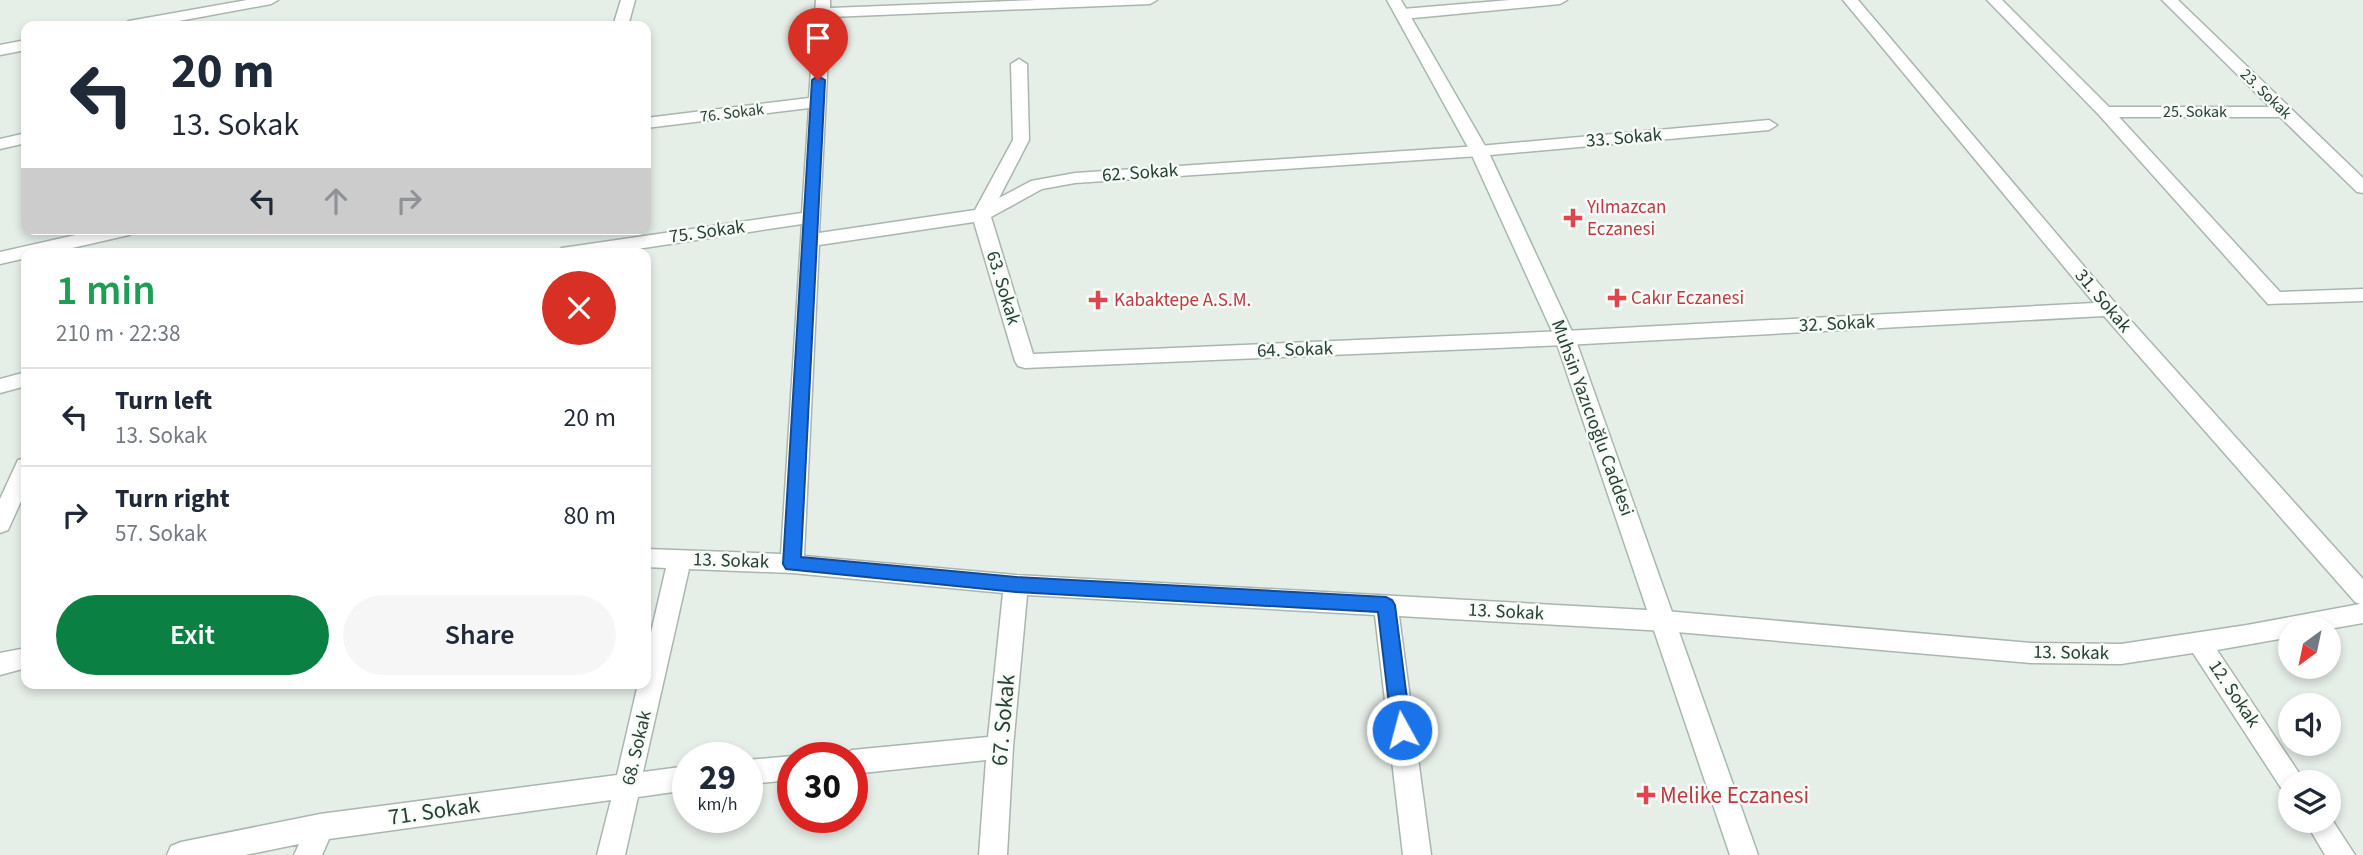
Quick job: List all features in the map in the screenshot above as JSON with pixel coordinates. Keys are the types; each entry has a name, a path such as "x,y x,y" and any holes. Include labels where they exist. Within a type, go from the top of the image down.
{"street":[{"path":"156,21 271,0"},
{"path":"622,21 628,0"},
{"path":"792,564 822,6 1150,0"},
{"path":"1398,7 1560,0"},
{"name":"31. Sokak","path":"1850,0 2109,309 2363,595"},
{"path":"1994,0 2105,112 2275,299 2363,295"},
{"name":"23. Sokak","path":"2169,0 2363,188"},
{"name":"Muhsin Yazıcıoğlu Caddesi","path":"1398,7 1479,151 1565,338 1744,855"},
{"path":"0,50 21,46"},
{"path":"981,215 1021,140 1019,64"},
{"name":"76. Sokak","path":"651,122 817,102"},
{"name":"25. Sokak","path":"2105,112 2285,112"},
{"name":"33. Sokak","path":"1479,151 1769,125"},
{"path":"0,144 21,139"},
{"name":"62. Sokak","path":"810,240 981,215 1037,185 1075,178 1479,151"},
{"name":"63. Sokak","path":"981,215 1025,361"},
{"name":"75. Sokak","path":"603,248 811,217"},
{"path":"44,248 102,235"},
{"path":"0,258 21,253"},
{"name":"32. Sokak","path":"1565,338 2109,309"},
{"name":"64. Sokak","path":"1025,361 1565,338"},
{"path":"0,386 21,380"},
{"path":"0,524 21,477"},
{"name":"13. Sokak","path":"651,558 792,564 1016,584 1665,621 2031,653 2121,654 2247,635 2363,613"},
{"name":"68. Sokak","path":"651,687 680,559"},
{"name":"67. Sokak","path":"993,855 1000,747 1016,584"},
{"path":"1386,605 1417,855"},
{"name":"12. Sokak","path":"2199,641 2284,770"},
{"path":"0,664 21,659"},
{"name":"68. Sokak","path":"611,855 651,689"},
{"path":"868,760 1000,747"},
{"name":"71. Sokak","path":"181,855 320,827 672,780"},
{"path":"308,855 320,827"},
{"path":"2326,833 2341,855"}],"place":[{"name":"Yılmazcan Eczanesi","path":"1573,218"},
{"name":"Cakır Eczanesi","path":"1617,298"},
{"name":"Kabaktepe A.S.M.","path":"1098,300"},
{"name":"Melike Eczanesi","path":"1646,795"}],"route":[{"path":"818,80 792,564 1016,584 1386,605 1402,730"}]}
